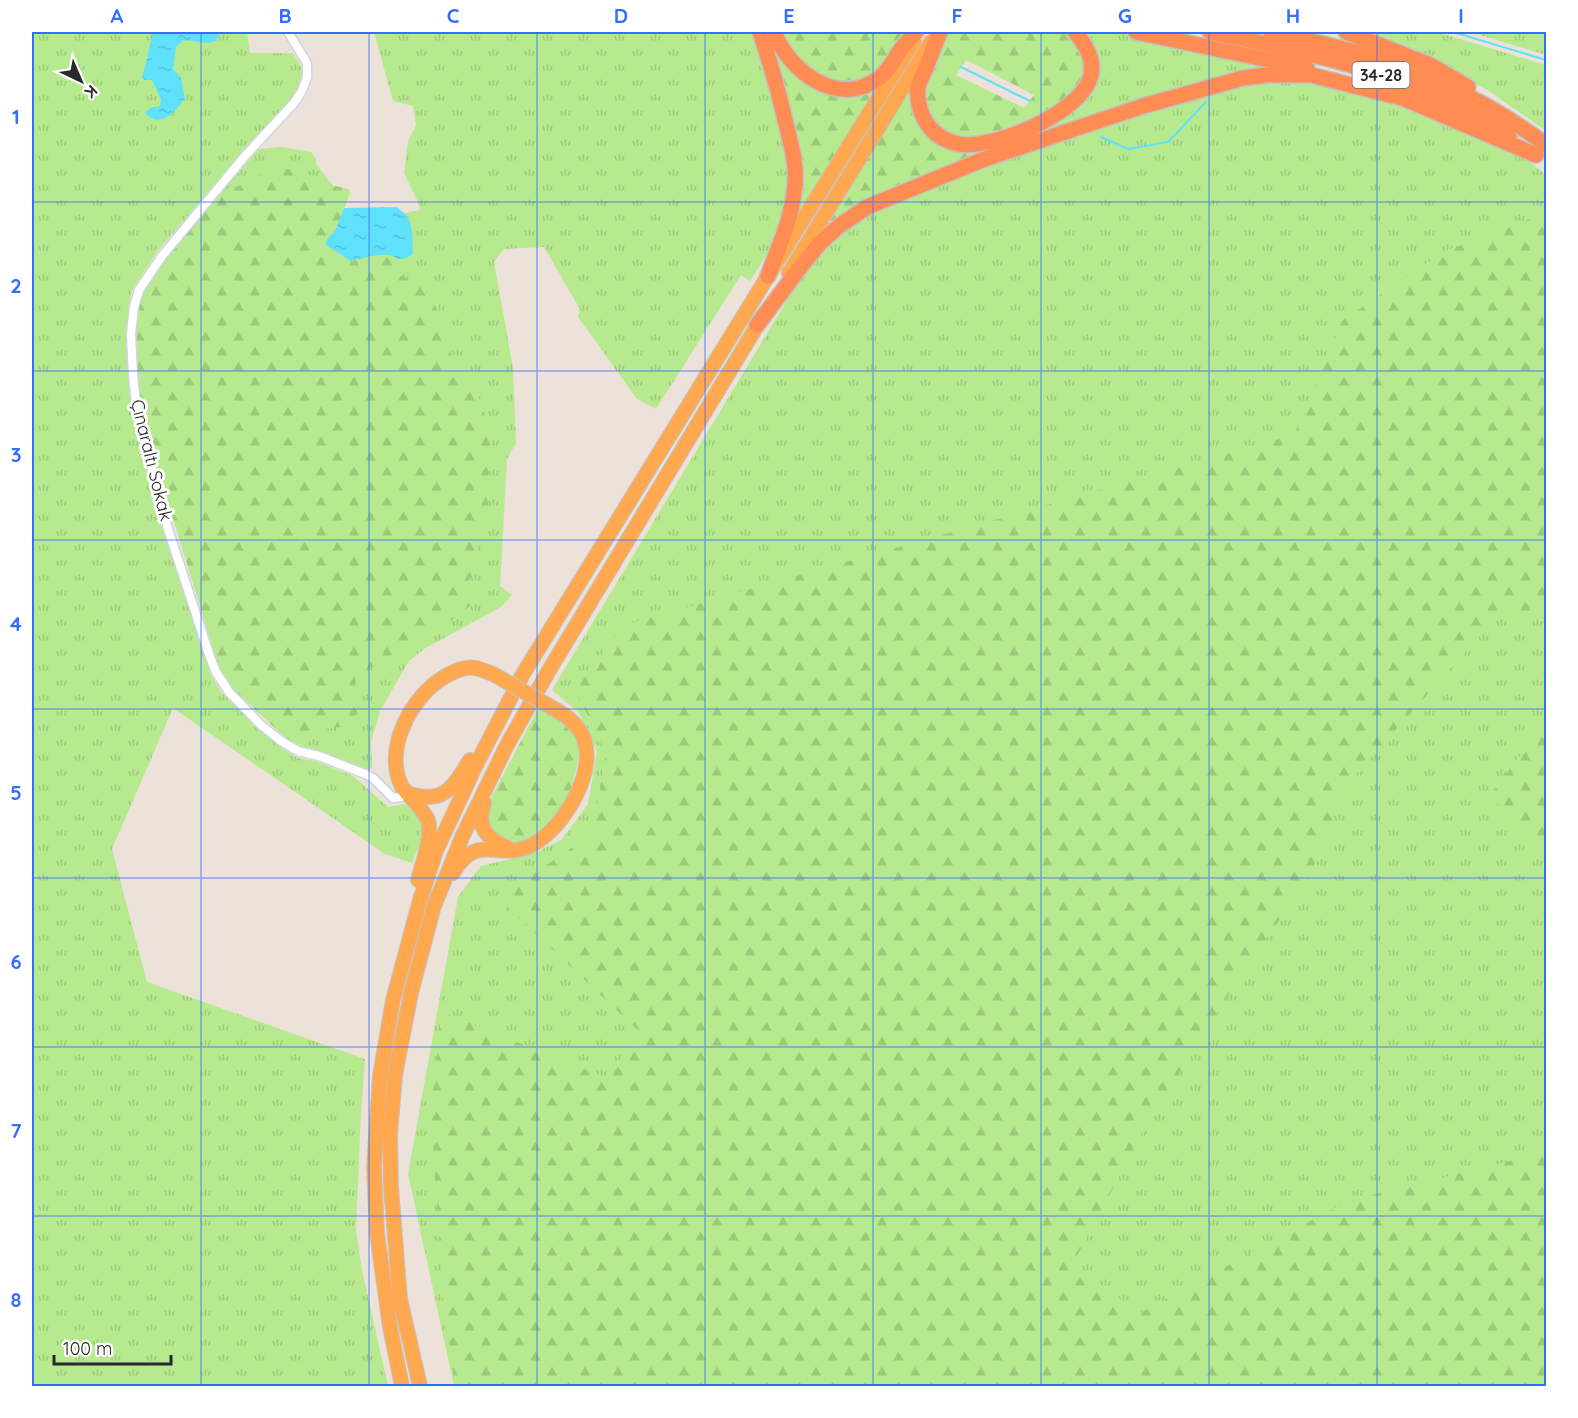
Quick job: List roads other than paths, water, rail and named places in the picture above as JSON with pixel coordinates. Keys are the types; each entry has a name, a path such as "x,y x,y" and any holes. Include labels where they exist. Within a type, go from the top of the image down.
{"highway":[{"path":"759,32 782,104 795,160 795,191 791,210 768,276"},
{"path":"774,32 783,50 800,71 833,89 846,90 857,89 880,78 918,32"},
{"path":"407,793 432,797 452,787 458,780 918,32"},
{"path":"939,32 918,87 921,117 939,137 959,144 974,144 1022,131 1055,114 1077,98 1090,81 1092,62 1085,44 1075,32"},
{"path":"420,1386 400,1299 391,1187 390,1134 394,1075 411,993 434,906 463,835 507,745 548,672 757,325 939,32"},
{"path":"1136,32 1337,75 1406,99 1480,132 1543,154"},
{"name":"34-28","path":"1210,32 1306,53 1358,67 1406,84 1441,99 1543,154"},
{"name":"34-28","path":"1271,32 1330,45 1405,68 1476,100 1510,121 1543,154"},
{"path":"1336,32 1363,39"},
{"path":"1346,32 1430,65 1480,94 1510,121"},
{"path":"757,325 820,243 839,226 867,207 982,160 1143,106 1243,78 1311,75 1406,99"},
{"path":"402,1386 390,1327 379,1245 374,1167 380,1076 408,921 429,832 427,818 402,787 397,775 396,752 402,731 418,700 439,680 459,669 475,668 493,674 572,721 584,742 586,759 579,787 566,813 547,834 525,848 485,849 466,856 458,865 434,906"},
{"path":"393,1000 436,851 475,766 523,675"},
{"path":"507,745 483,804 480,821 489,837 512,850"}],"street":[{"name":"Çınaraltı Sokak","path":"288,32 307,63 307,77 302,91 162,255 136,297 131,334 136,403 168,529 210,657 222,683 261,725 289,746 373,777 393,798 407,793"}],"water":[{"path":"153,32 220,32 216,41 208,43 184,40 176,47 173,69 181,78 185,99 167,117 157,120 145,113 150,108 160,106 161,100 153,82 142,77"},
{"path":"396,207 407,217 411,226 413,253 407,258 398,259 382,255 351,261 326,245 327,239 335,231 344,208"}],"waterway":[{"path":"1453,32 1546,60"},
{"path":"961,67 1030,101"},
{"path":"1101,137 1128,149 1168,142 1206,102"}]}
